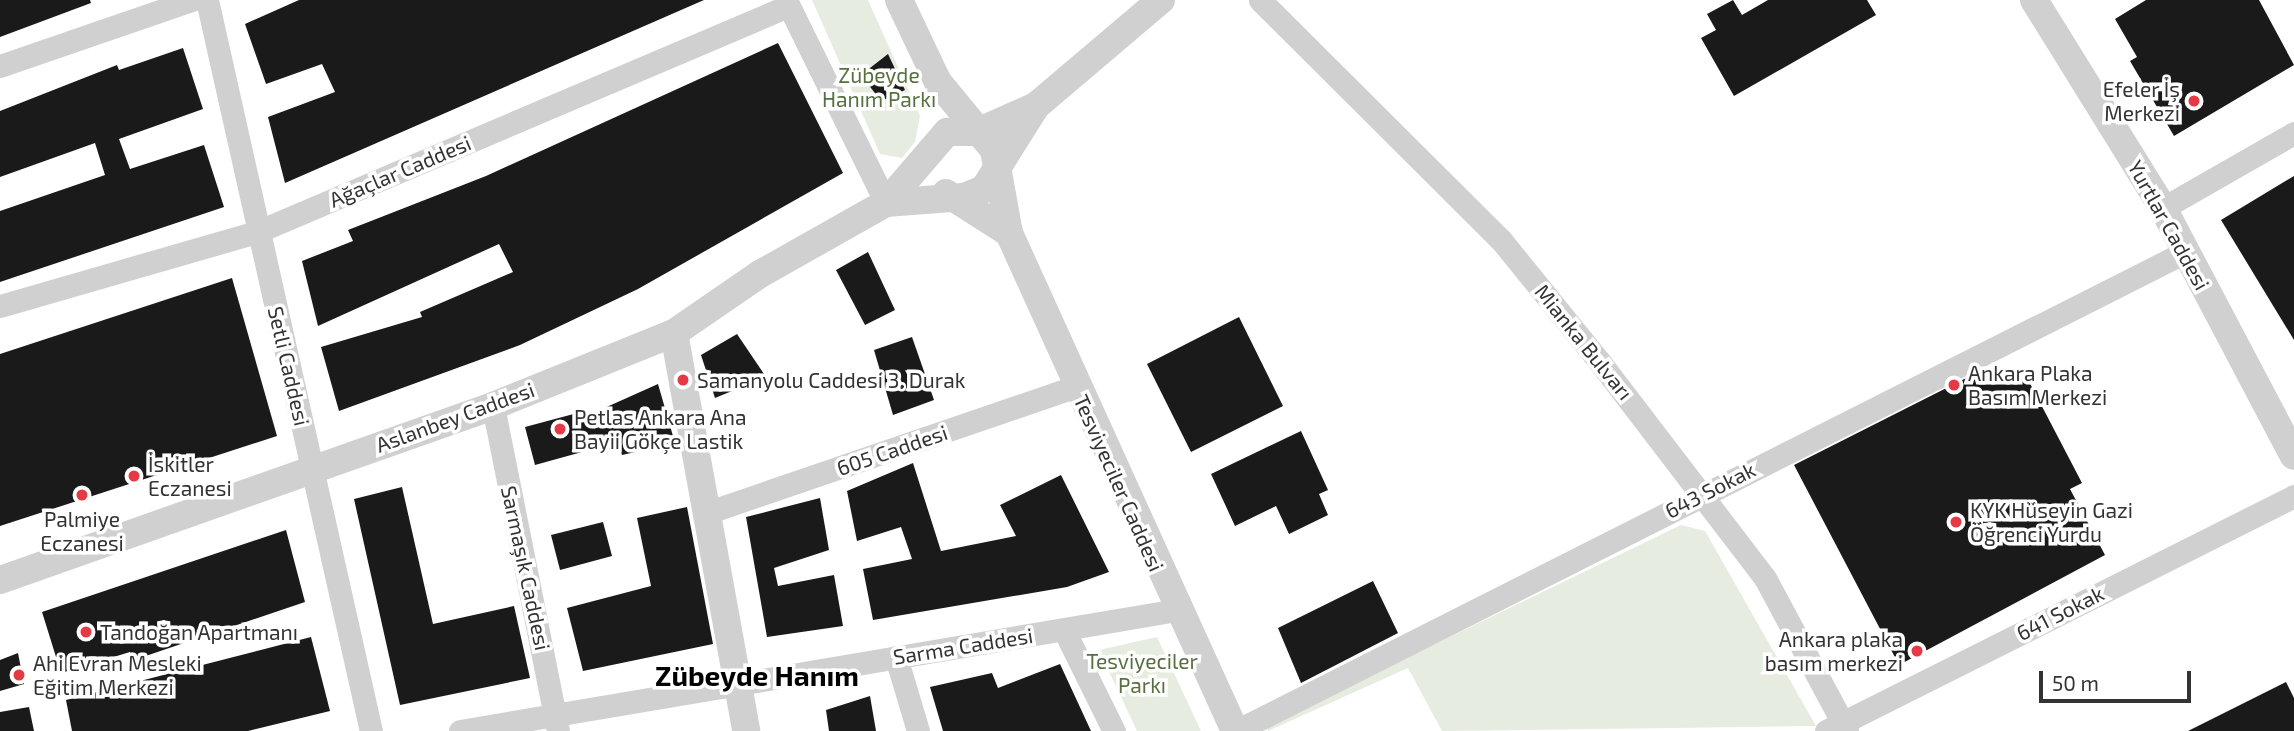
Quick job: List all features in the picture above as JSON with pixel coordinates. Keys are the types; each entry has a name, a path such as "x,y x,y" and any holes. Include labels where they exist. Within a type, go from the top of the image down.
{"street":[{"path":"0,66 191,0"},
{"name":"Setli Caddesi","path":"207,0 371,731"},
{"path":"899,0 938,82 996,161"},
{"path":"886,203 954,196 984,189 996,161 1036,106 1161,0"},
{"name":"Mianka Bulvarı","path":"1259,0 1501,240 1704,492 1765,578 1839,728"},
{"name":"Yurtlar Caddesi","path":"2034,0 2164,208 2294,456"},
{"path":"787,3 886,203"},
{"name":"Ağaçlar Caddesi","path":"0,306 257,232 787,3"},
{"path":"938,82 929,172 954,196 1009,233"},
{"path":"886,203 947,132 977,132 1036,106"},
{"path":"2164,208 2294,134"},
{"name":"Tesviyeciler Caddesi","path":"996,161 1009,233 1075,387 1235,731"},
{"name":"Aslanbey Caddesi","path":"0,580 493,406 674,333 760,275 886,203"},
{"name":"643 Sokak","path":"1235,731 1704,492 2185,252"},
{"path":"674,333 740,681 746,731"},
{"name":"605 Caddesi","path":"709,512 1075,387"},
{"name":"Sarmaşık Caddesi","path":"493,406 557,721"},
{"name":"641 Sokak","path":"1839,728 2294,496"},
{"name":"Sarma Caddesi","path":"460,731 557,721 740,681 1064,631 1177,610"},
{"path":"1064,631 1114,731"},
{"path":"896,657 918,731"}],"green space":[{"name":"Zübeyde Hanım Parkı","path":"812,0 868,0 920,116 915,142 902,158 880,154"},
{"path":"1681,525 1705,531 1816,726 1442,731 1408,668 1268,731 1266,726"},
{"name":"Tesviyeciler Parkı","path":"1157,637 1201,731 1137,731 1099,650"}],"building":[{"path":"0,0 90,0 91,3 0,37"},
{"path":"299,0 704,0 285,183 268,117 335,92 322,64 266,84 245,24"},
{"path":"1733,0 1742,15 1768,0 1867,0 1876,15 1734,96 1701,38 1716,30 1707,14"},
{"name":"Efeler İş Merkezi","path":"2146,0 2259,0 2294,65 2174,136 2130,61 2137,57 2115,19"},
{"path":"778,43 843,173 638,289 520,345 339,411 321,347 422,317 420,312 513,272 499,244 318,326 302,261 353,241 348,230 486,176"},
{"path":"183,48 203,109 119,139 130,169 204,145 224,207 0,282 0,211 105,175 95,143 0,177 0,111 117,65 119,70"},
{"path":"888,54 905,90 881,101 861,75"},
{"path":"2294,176 2294,340 2221,220"},
{"path":"868,252 895,310 865,325 836,270"},
{"path":"232,278 277,436 0,526 0,354"},
{"path":"1239,317 1283,406 1191,452 1147,364"},
{"path":"737,334 766,377 715,398 701,355"},
{"path":"912,337 934,400 893,415 874,350"},
{"name":"KYK Hüseyin Gazi Öğrenci Yurdu","path":"1986,368 2006,380 2023,370 2082,483 2070,489 2105,555 1899,665 1794,465"},
{"path":"658,384 675,443 622,455 618,442 535,465 525,427 581,412 582,418"},
{"path":"1301,431 1328,490 1319,494 1328,515 1289,534 1276,506 1235,526 1211,474"},
{"path":"913,463 941,551 1016,536 1000,505 1061,475 1109,572 1067,587 873,620 863,569 912,559 901,527 857,541 847,491"},
{"path":"402,487 433,624 514,606 530,678 400,705 354,499"},
{"path":"820,498 829,550 774,568 778,586 834,575 843,626 767,637 746,517"},
{"path":"687,507 713,644 583,671 567,608 651,586 637,518"},
{"path":"603,522 612,556 560,570 551,535"},
{"path":"286,530 305,602 131,661 130,652 61,673 42,612"},
{"path":"1373,581 1398,633 1301,683 1278,628"},
{"path":"311,637 330,711 248,731 72,731 66,700"},
{"path":"18,653 24,684 0,691 0,660"},
{"path":"1060,664 1091,731 943,731 930,687 992,673 998,688"},
{"path":"2286,682 2294,698 2294,731 2188,731"},
{"path":"870,696 876,731 829,731 826,710"},
{"path":"29,707 34,731 0,731 0,712"}],"place":[{"name":"Efeler İş Merkezi","path":"2194,101"},
{"name":"Samanyolu Caddesi 3. Durak","path":"683,380"},
{"name":"Ankara Plaka Basım Merkezi","path":"1954,385"},
{"name":"Petlas Ankara Ana Bayii Gökçe Lastik","path":"560,429"},
{"name":"İskitler Eczanesi","path":"134,476"},
{"name":"Palmiye Eczanesi","path":"82,495"},
{"name":"KYK Hüseyin Gazi Öğrenci Yurdu","path":"1956,522"},
{"name":"Tandoğan Apartmanı","path":"86,632"},
{"name":"Ankara plaka basım merkezi","path":"1917,651"},
{"name":"Ahi Evran Mesleki Eğitim Merkezi","path":"19,675"}],"district":[{"name":"Zübeyde Hanım","path":"757,675"}]}
